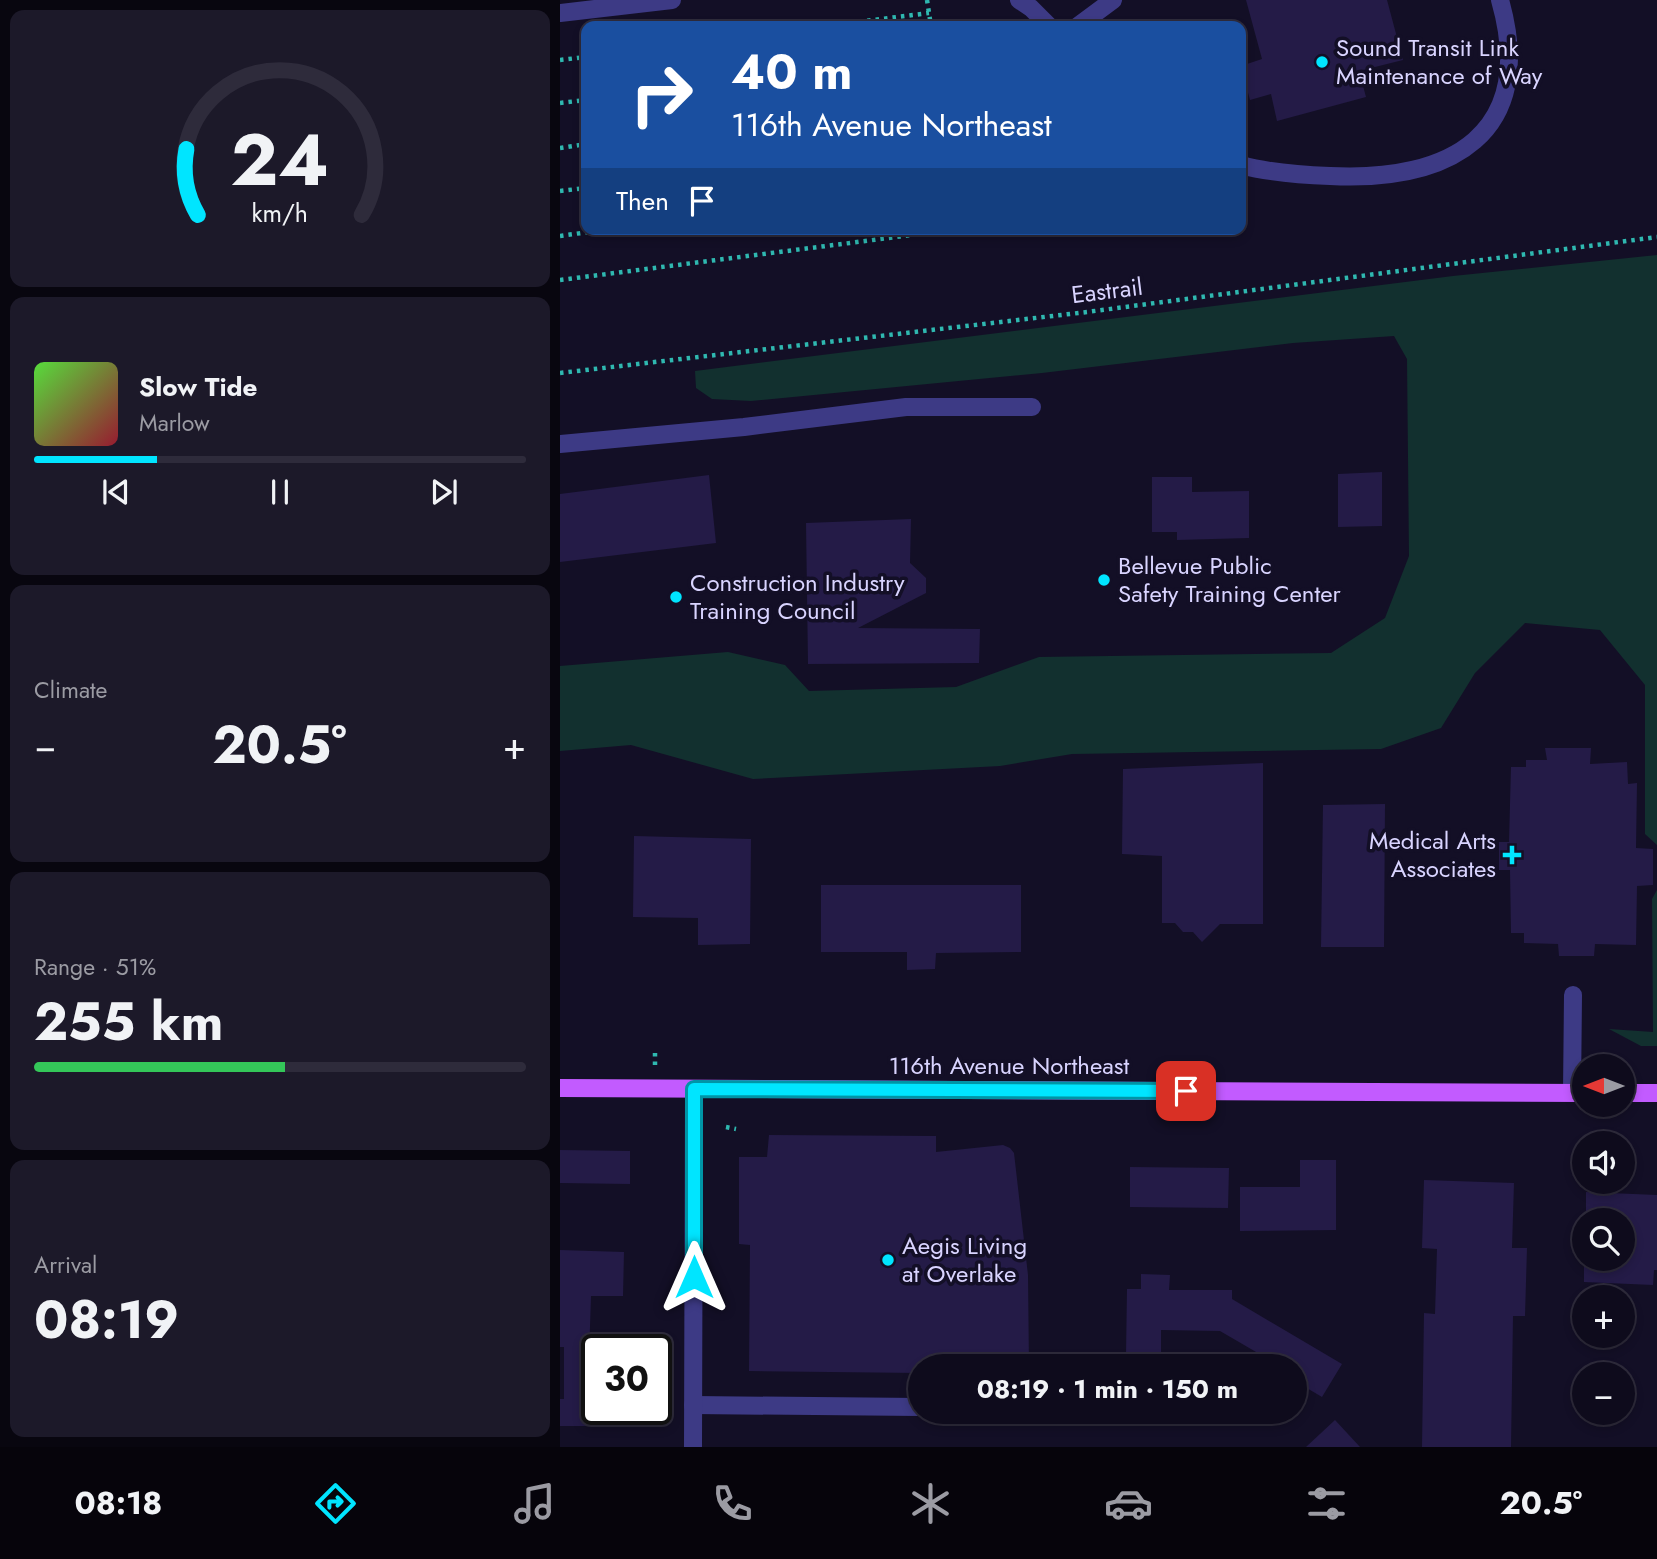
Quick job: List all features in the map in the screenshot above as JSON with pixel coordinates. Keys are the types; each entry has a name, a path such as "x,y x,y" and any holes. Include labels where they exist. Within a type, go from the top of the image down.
{"main road":[{"name":"116th Avenue Northeast","path":"560,1088 1572,1093"},
{"path":"1635,1093 1657,1093"}],"street":[{"path":"560,13 672,0"},
{"path":"1019,0 1044,21"},
{"path":"1085,21 1113,0"},
{"path":"1246,166 1300,175 1378,176 1430,167 1459,153 1478,138 1495,115 1507,87 1510,45 1500,0"},
{"path":"560,444 744,427 906,407 1032,407"},
{"path":"1573,995 1576,1054"},
{"path":"693,1447 694,1089"},
{"path":"693,1405 908,1407"}],"path":[{"path":"927,0 930,21"},
{"path":"865,21 929,13"},
{"path":"560,60 581,58"},
{"path":"560,103 581,101"},
{"path":"560,148 581,145"},
{"path":"560,191 581,189"},
{"path":"560,236 581,233"},
{"path":"560,280 912,235"},
{"name":"Eastrail","path":"560,373 1087,312 1657,237"},
{"path":"726,1127 736,1129"}],"green space":[{"path":"1657,255 1657,845 1645,834 1645,685 1600,630 1525,623 1475,673 1441,728 1381,749 1072,754 1000,766 753,779 631,745 560,751 560,666 728,652 785,665 809,691 956,687 1039,657 1331,653 1385,618 1409,556 1407,359 1394,336 1293,343 1042,373 751,401 712,399 696,388 695,371 1453,276"},
{"path":"1657,890 1657,1046 1641,1046 1609,1029 1653,1032 1652,899"}],"building":[{"name":"Sound Transit Link Maintenance of Way","path":"1246,0 1387,0 1403,60 1359,71 1366,97 1277,121 1271,94 1250,100 1246,85 1246,64 1262,59"},
{"path":"1382,472 1382,526 1338,527 1338,474"},
{"path":"709,475 716,543 560,562 560,494"},
{"path":"1152,477 1192,477 1192,492 1249,491 1249,538 1177,540 1177,532 1152,532"},
{"path":"911,519 910,563 926,578 926,593 858,628 980,629 979,663 808,664 806,523"},
{"path":"1545,748 1591,748 1590,764 1627,762 1628,784 1637,783 1636,848 1653,849 1653,885 1637,886 1636,945 1595,944 1594,956 1559,956 1558,944 1524,943 1524,933 1511,933 1510,870 1499,870 1499,842 1509,842 1511,767 1526,767 1526,760 1547,760"},
{"path":"1263,763 1263,924 1220,924 1202,942 1193,932 1183,932 1175,923 1162,923 1162,856 1122,854 1123,769"},
{"path":"1385,804 1384,947 1321,947 1323,805"},
{"path":"634,836 751,839 750,944 698,945 698,918 633,917"},
{"path":"821,885 1021,885 1021,952 936,953 935,969 907,970 907,952 821,952"},
{"name":"Aegis Living at Overlake","path":"769,1135 936,1136 936,1152 1003,1145 1010,1148 1014,1153 1028,1275 1029,1354 908,1354 908,1373 749,1371 750,1245 739,1244 739,1157 767,1157"},
{"path":"560,1150 630,1151 630,1184 560,1183"},
{"path":"1300,1160 1336,1160 1336,1230 1240,1231 1240,1187 1300,1187"},
{"path":"1130,1167 1229,1168 1228,1208 1130,1207"},
{"path":"1424,1180 1514,1183 1512,1248 1527,1248 1525,1316 1513,1316 1511,1447 1422,1447 1424,1313 1435,1314 1437,1249 1422,1248"},
{"path":"1586,1194 1657,1195 1657,1270 1654,1270 1653,1285 1584,1282 1584,1271 1635,1271 1635,1208 1586,1208"},
{"path":"560,1250 624,1252 623,1296 591,1296 590,1334 581,1334 581,1425 597,1426 560,1426 560,1399 564,1399 564,1347 560,1347"},
{"path":"1141,1274 1170,1275 1169,1290 1232,1290 1232,1299 1342,1364 1322,1397 1307,1388 1307,1354 1260,1354 1220,1331 1161,1330 1161,1354 1126,1354 1127,1289 1141,1289"},
{"path":"1335,1420 1360,1447 1306,1447"}],"place":[{"name":"Sound Transit Link Maintenance of Way","path":"1322,62"},
{"name":"Bellevue Public Safety Training Center","path":"1104,580"},
{"name":"Construction Industry Training Council","path":"676,597"},
{"name":"Medical Arts Associates","path":"1512,855"},
{"name":"Aegis Living at Overlake","path":"888,1260"}],"route":[{"path":"694,1277 694,1089 1186,1091"}]}
